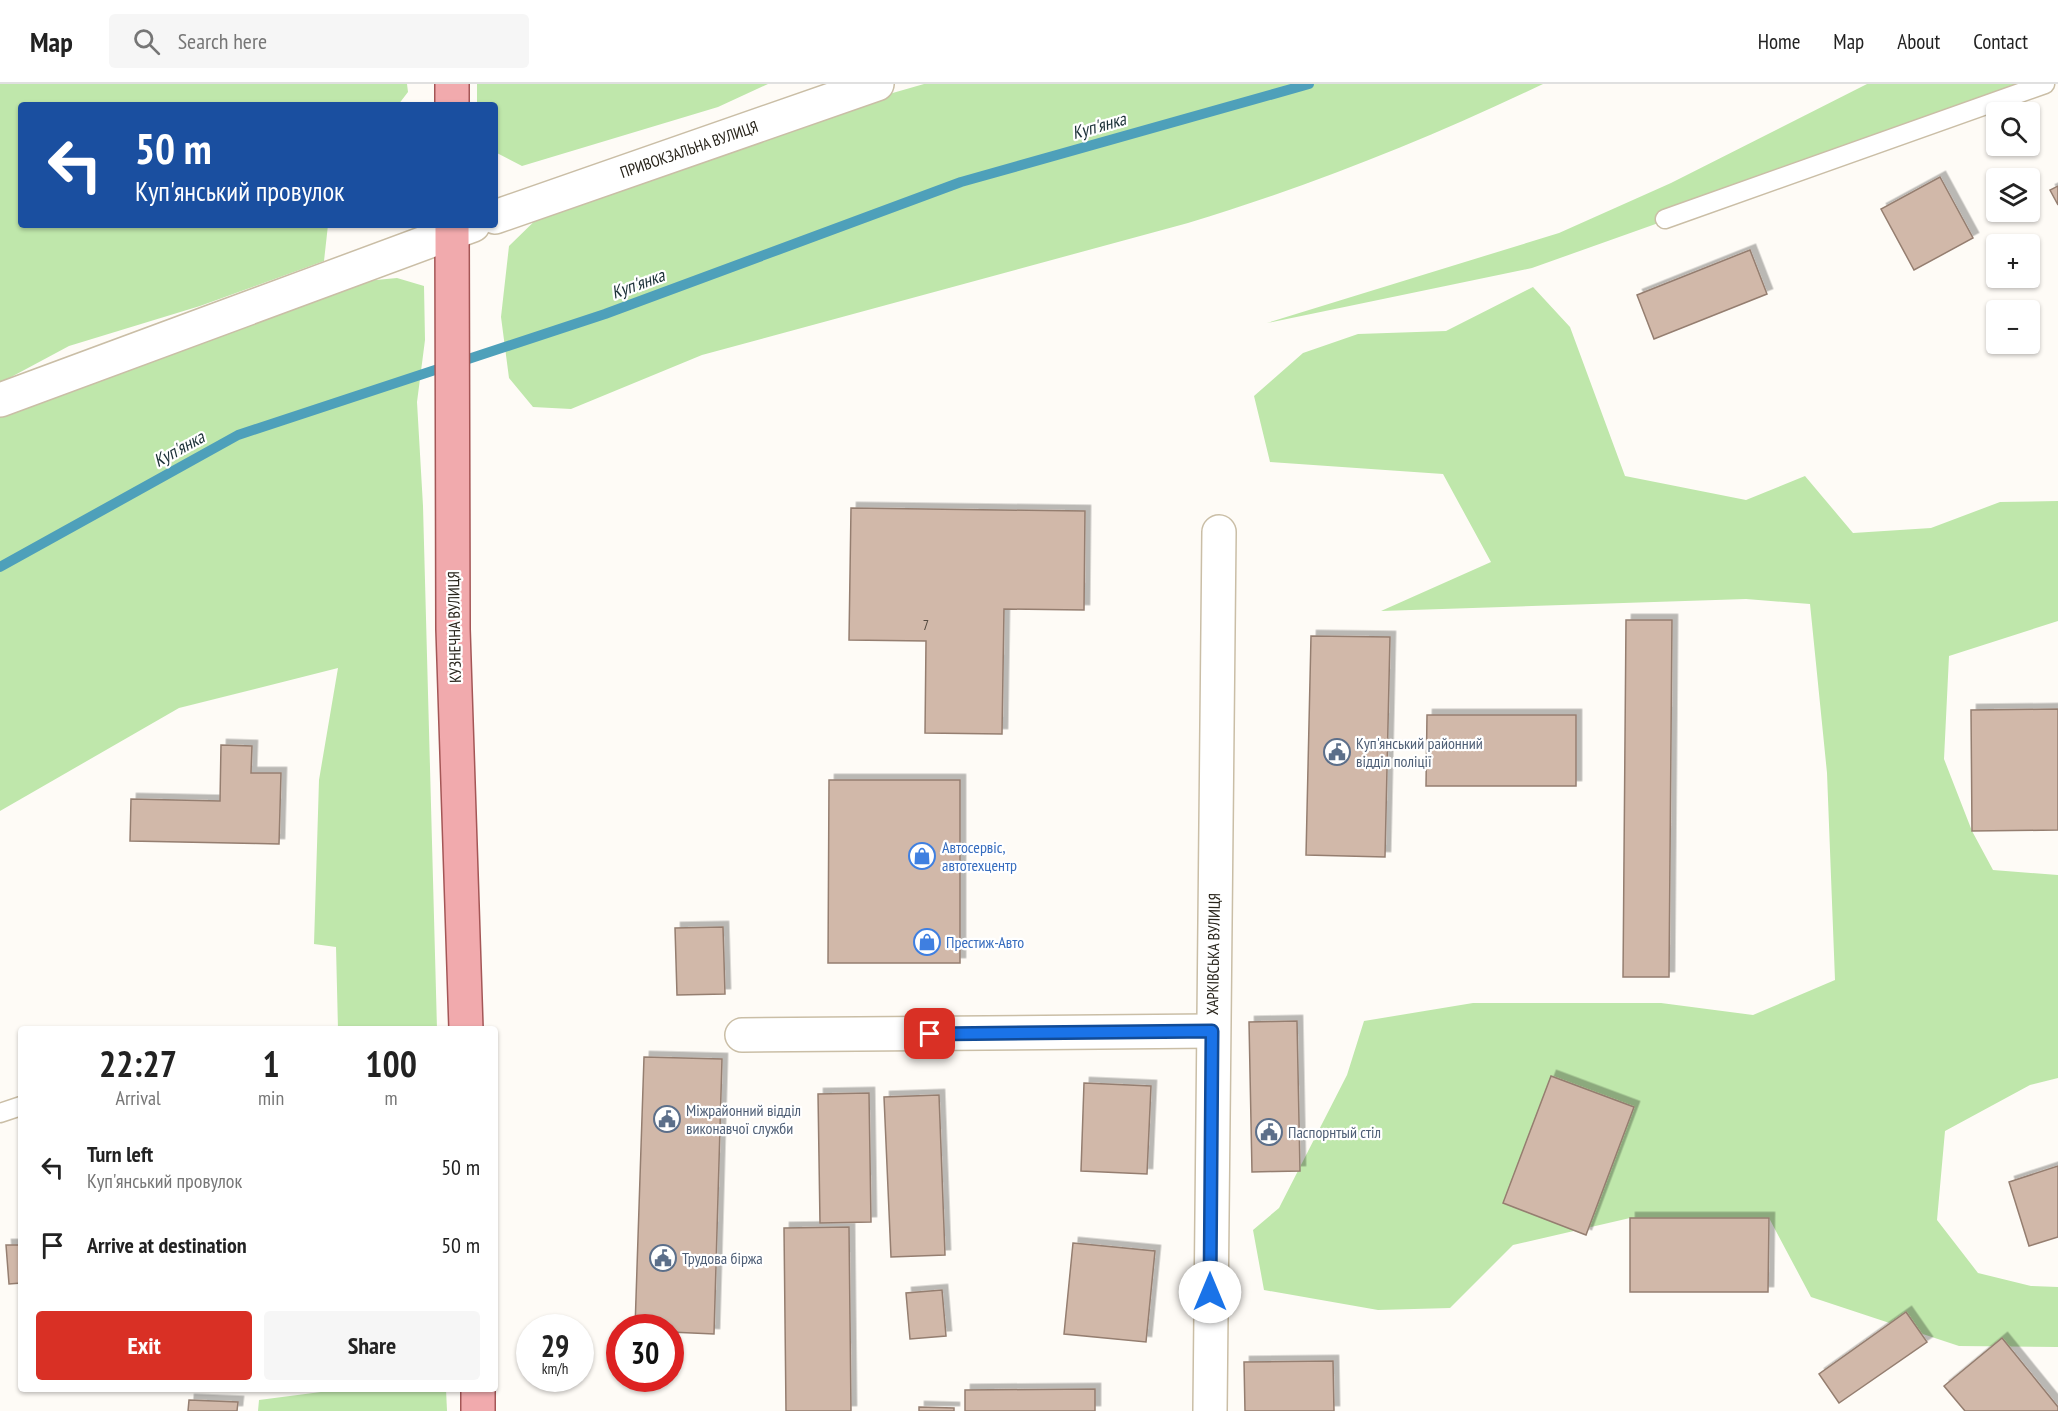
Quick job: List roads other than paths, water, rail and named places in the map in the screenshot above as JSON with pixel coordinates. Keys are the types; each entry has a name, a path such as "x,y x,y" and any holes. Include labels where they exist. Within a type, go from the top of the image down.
{"main road":[{"path":"452,84 452,102"},
{"name":"КУЗНЕЧНА ВУЛИЦЯ","path":"452,228 453,629 466,1026"},
{"path":"478,1392 478,1411"}],"street":[{"name":"ПРИВОКЗАЛЬНА ВУЛИЦЯ","path":"498,216 877,84"},
{"name":"ПРИВОКЗАЛЬНА ВУЛИЦЯ","path":"0,400 466,228"},
{"name":"ХАРКІВСЬКА ВУЛИЦЯ","path":"1210,1411 1212,1031 1219,532"},
{"path":"742,1035 1212,1031"}],"lane":[{"path":"1665,219 2045,84"}],"waterway":[{"name":"Куп'янка","path":"0,567 238,435 605,314 961,182 1309,84"}],"place":[{"name":"Куп'янський районний відділ поліції","path":"1337,752"},
{"name":"Автосервіс, автотехцентр","path":"922,856"},
{"name":"Престиж-Авто","path":"927,942"},
{"name":"Міжрайонний відділ виконавчої служби","path":"667,1119"},
{"name":"Паспорнтый стіл","path":"1269,1132"},
{"name":"Трудова біржа","path":"663,1258"}]}
